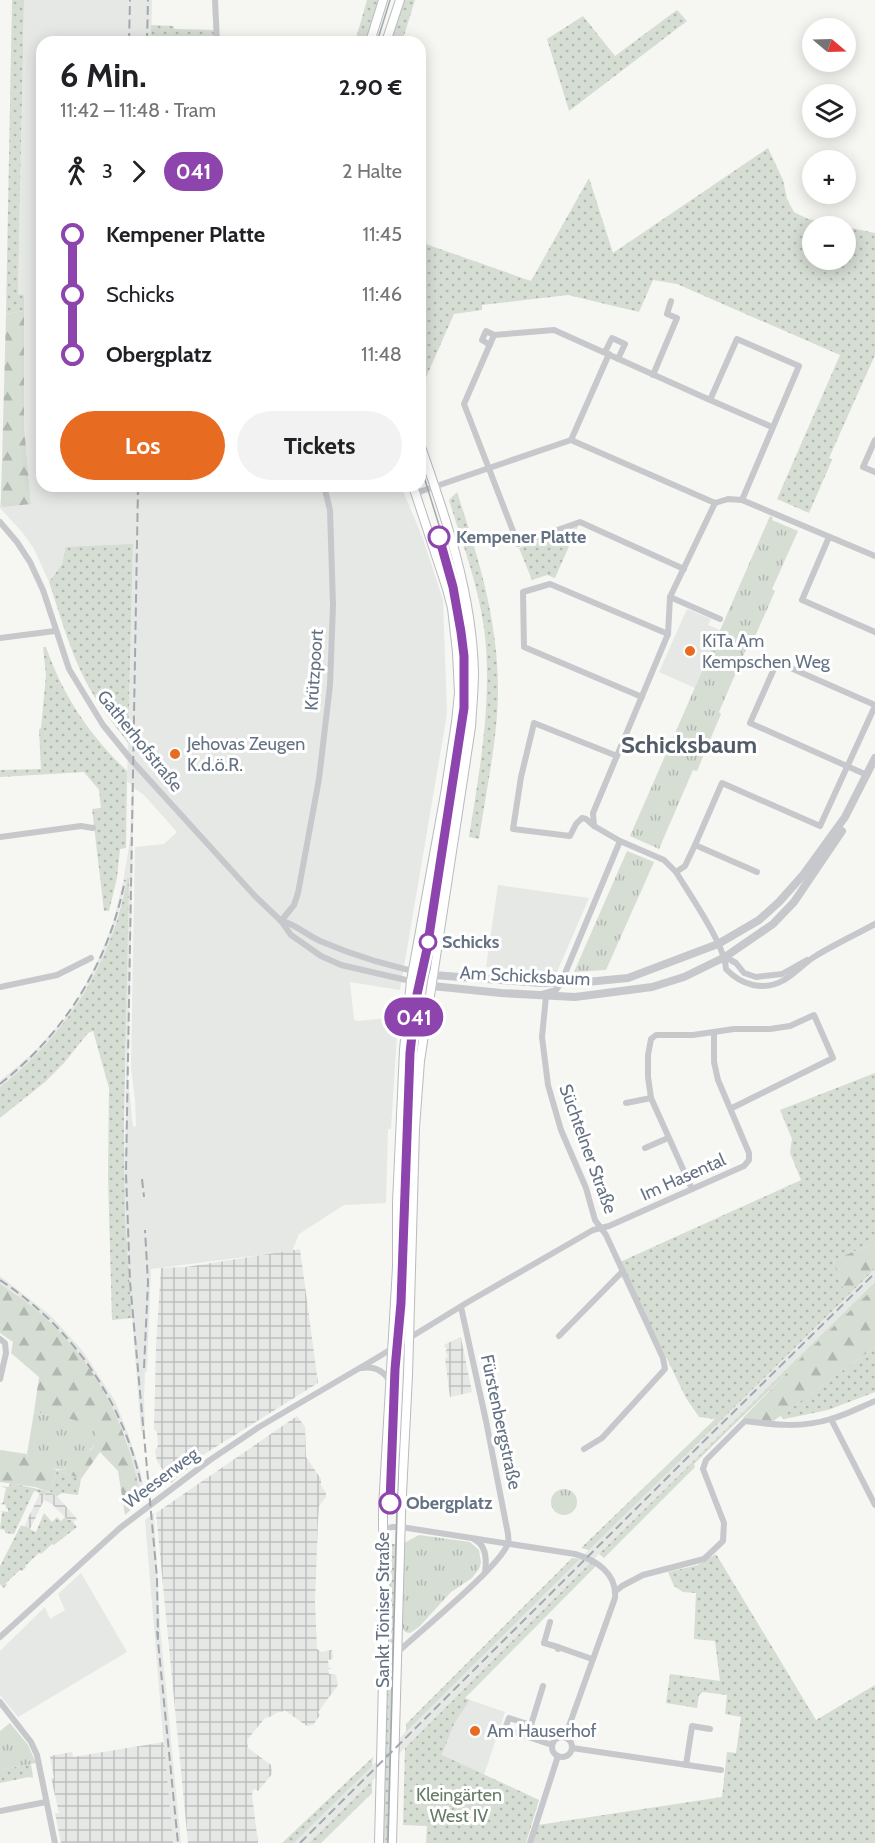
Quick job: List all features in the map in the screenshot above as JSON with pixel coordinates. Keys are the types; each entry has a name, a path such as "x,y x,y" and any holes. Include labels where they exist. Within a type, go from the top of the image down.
{"main road":[{"path":"372,36 383,0"},
{"path":"388,36 400,0"},
{"name":"Sankt Töniser Straße","path":"392,1843 415,1128 419,1072 471,727 474,673 470,627 460,571 426,461"},
{"name":"Sankt Töniser Straße","path":"379,1843 386,1561 383,1530 397,1266 397,1203 404,1050 412,971 447,783 459,693 452,608 416,492"}],"street":[{"path":"215,0 217,36"},
{"path":"653,375 677,318 667,314 671,301"},
{"path":"684,568 580,522 519,544 464,404 494,336 554,330 772,427"},
{"path":"571,440 612,338 625,344 618,359"},
{"path":"710,400 737,339 799,366 742,500"},
{"path":"426,488 571,440 715,503 728,499 742,500 875,556"},
{"path":"875,440 863,467 875,472"},
{"name":"Krützpoort","path":"281,921 294,905 298,893 319,779 330,685 333,605 330,510 326,492"},
{"path":"594,826 593,813 668,634 670,597 715,503"},
{"name":"Gatherhofstraße","path":"0,522 30,562 43,590 69,669 103,725 133,762 255,896 281,921 291,935 325,958 354,969 411,981"},
{"path":"829,537 802,600 875,632"},
{"path":"642,697 524,647 523,592 550,584 668,634"},
{"path":"670,597 720,619"},
{"path":"0,638 55,631"},
{"path":"676,872 685,866 722,783 820,826 848,766 875,705 777,662 750,723 848,766 867,775"},
{"path":"617,756 534,723 521,777 513,829 570,836 582,818 620,841 664,860 676,872 718,944 725,957 726,969 733,977 744,983 756,986 775,985 811,959 875,924"},
{"name":"Am Schicksbaum","path":"432,986 575,997 652,987 684,977 725,957 759,935 794,902 842,830 875,758"},
{"name":"Am Schicksbaum","path":"433,975 561,983 628,978 718,944 759,920 790,890 825,845 856,798"},
{"path":"0,837 81,826 93,828"},
{"path":"537,995 556,990 561,983 620,841"},
{"path":"695,845 757,872"},
{"name":"Gatherhofstraße","path":"281,921 346,952 433,975"},
{"path":"725,957 736,963 744,973 756,977 782,974 802,961 811,959"},
{"path":"0,987 57,975 91,958"},
{"path":"411,981 432,986"},
{"name":"Süchtelner Straße","path":"546,996 542,1036 548,1085 561,1130 586,1188 595,1220 601,1228 663,1358 665,1369 602,1438 584,1449"},
{"path":"692,1189 651,1098 648,1055 651,1039 656,1035 693,1035 734,1029 770,1029 789,1026 814,1015 833,1058 732,1108"},
{"name":"Im Hasental","path":"601,1228 744,1166 749,1160 750,1153 718,1080 714,1062 714,1032"},
{"path":"626,1103 651,1098"},
{"path":"645,1148 668,1138"},
{"name":"Weeserweg","path":"0,1637 99,1545 174,1485 259,1427 593,1230 601,1228"},
{"path":"560,1336 622,1272"},
{"name":"Fürstenbergstraße","path":"461,1307 489,1433 508,1543"},
{"path":"0,1339 5,1343 6,1353 0,1379"},
{"path":"359,1369 377,1369 384,1372 390,1382"},
{"path":"616,1591 644,1575 704,1559 723,1541 724,1523 703,1469 706,1460 745,1421 778,1426 808,1424 831,1419 875,1401"},
{"path":"831,1419 875,1505"},
{"path":"383,1530 401,1527 508,1543 587,1557 603,1567 610,1576 616,1591 612,1608 565,1737"},
{"path":"470,1538 483,1546 485,1572"},
{"path":"398,1652 485,1572 500,1556 508,1543"},
{"path":"541,1650 550,1622"},
{"path":"543,1643 592,1659"},
{"path":"527,1737 543,1686"},
{"path":"0,1702 31,1742 37,1755 55,1843"},
{"path":"531,1725 509,1718 505,1729 552,1744"},
{"path":"686,1765 692,1726 710,1729"},
{"path":"558,1737 565,1737 572,1743 571,1752 566,1756 558,1756 553,1751 552,1744 558,1737"},
{"path":"572,1749 721,1770"},
{"path":"530,1843 558,1756"},
{"path":"0,1810 46,1802"}],"shaded area":[{"path":"24,0 152,0 151,36 36,36 36,492 403,492 423,539 443,600 447,714 400,990 350,982 354,1020 398,1017 391,1129 388,1129 386,1203 344,1205 299,1234 292,1251 151,1269 144,1398 145,1431 141,1431 125,1209 127,878 115,928 104,958 84,996 69,1018 37,1055 0,1087 0,1081 33,1053 65,1018 100,956 112,926 123,882 130,840 132,785 127,781 133,545 62,564 49,582 34,549 0,508 0,498 1,505 31,504 24,425 24,295 18,295","holes":["134,788 144,795 177,832 164,844 135,847 131,1067 136,1126 133,1127 128,1079"]},
{"name":"KiTa Am Kempschen Weg","path":"687,609 711,619 708,625 720,630 695,688 659,672"},
{"path":"498,885 589,898 557,972 486,967"},
{"path":"300,1249 318,1383 206,1453 171,1483 157,1461 155,1451 158,1445 157,1432 154,1429 161,1268 186,1267"},
{"path":"875,1269 875,1282 372,1781 309,1843 294,1843 589,1550"},
{"path":"0,1276 51,1316 82,1350 115,1401 129,1436 146,1498 142,1500 125,1436 92,1372 47,1320 15,1293 0,1284"},
{"path":"461,1338 472,1392 450,1397 445,1358 448,1357 444,1345"},
{"path":"297,1416 305,1427 306,1457 321,1479 321,1485 326,1493 326,1497 319,1506 318,1520 315,1602 317,1649 321,1652 332,1650 333,1659 328,1660 329,1668 332,1669 328,1669 329,1674 336,1675 338,1685 318,1712 320,1715 313,1725 307,1726 284,1710 265,1718 247,1740 248,1748 271,1765 272,1774 258,1791 253,1790 258,1843 188,1843 156,1513"},
{"path":"47,1491 57,1496 77,1519 73,1522 68,1520 52,1504 44,1500 30,1529 24,1527 40,1493 45,1495"},
{"path":"154,1513 160,1627 181,1843 172,1843 145,1520"},
{"path":"81,1573 127,1652 18,1717 0,1695 0,1651 45,1607 50,1619 65,1610 58,1594"},
{"name":"Am Hauserhof","path":"470,1700 505,1712 484,1775 442,1756 454,1724"},
{"path":"164,1742 173,1843 61,1843 55,1813 59,1813 51,1778 54,1778 50,1756 72,1752 73,1757"}],"green space":[{"path":"12,0 24,0 18,294 24,295 24,311 6,314"},
{"path":"367,0 378,0 368,36 357,36"},
{"path":"403,0 415,0 404,36 393,36"},
{"path":"677,10 687,21 569,111 547,39 583,16 615,56"},
{"path":"151,25 173,26 175,29 214,30 214,36 151,36"},
{"path":"768,148 783,180 787,199 794,212 802,216 802,270 856,270 856,229 875,233 875,355 829,458 832,460 809,513 777,499 840,355 677,284 653,280 639,312 568,295 482,305 482,310 454,314 426,377 426,244 531,281 589,178 613,253"},
{"path":"24,311 24,425 31,504 3,507 1,498 6,314"},
{"path":"457,492 491,613 497,663 496,727 479,839 469,837 484,733 486,654 478,595 449,500"},
{"path":"770,516 772,520 798,531 772,589 775,591 750,648 747,647 719,712 721,714 697,771 693,770 659,849 630,836"},
{"path":"578,526 555,578 547,575 532,580 519,548"},
{"path":"133,544 128,743 101,707 79,668 49,582 62,564 66,547"},
{"path":"43,647 46,647 69,699 79,714 101,744 127,771 126,848 120,849 117,878 109,911 104,911 92,809 101,808 99,790 84,772 0,777 0,770 41,769 39,729 41,728 46,675"},
{"path":"627,851 654,862 606,970 574,972"},
{"path":"127,878 129,878 124,1122 125,1214 132,1318 112,1320 108,1176 109,1088 93,1031 88,1033 45,1082 0,1118 0,1087 46,1044 66,1020 83,994 111,939"},
{"path":"875,1073 875,1243 833,1260 846,1295 875,1267 875,1269 589,1550 581,1548 715,1419 699,1417 686,1398 620,1262 801,1180 790,1153 792,1139 780,1110"},
{"path":"875,1243 875,1267 846,1296 833,1260"},
{"path":"875,1282 875,1287 694,1464 695,1467 604,1558 599,1554"},
{"path":"0,1284 21,1298 59,1331 76,1350 105,1393 125,1438 142,1500 125,1515 118,1471 100,1452 81,1479 57,1470 66,1469 73,1457 91,1450 95,1445 95,1429 77,1421 34,1412 39,1377 11,1353 13,1342 0,1333"},
{"path":"875,1287 875,1347 772,1422 743,1418 810,1349"},
{"path":"875,1347 875,1392 828,1410 784,1419 780,1416"},
{"path":"34,1412 89,1425 95,1429 95,1445 88,1452 73,1457 70,1464 62,1469 50,1468 30,1460 27,1454"},
{"path":"0,1450 27,1454 28,1457 57,1470 50,1492 35,1487 0,1482"},
{"path":"57,1470 81,1479 78,1495 62,1493 57,1496 50,1492"},
{"path":"10,1483 47,1491 45,1495 34,1491 14,1534 5,1533 5,1530 0,1529 2,1512 0,1511 8,1512 8,1509 6,1505 0,1504 3,1503 6,1488 0,1486 9,1487"},
{"path":"564,1489 573,1493 577,1502 573,1511 564,1515 555,1511 551,1502 555,1493"},
{"path":"44,1513 52,1522 57,1517 61,1521 65,1517 77,1527 41,1554 39,1553 22,1571 20,1570 6,1583 4,1588 0,1584 0,1566 21,1525 36,1532"},
{"path":"419,1535 470,1542 479,1550 481,1563 472,1578 451,1592 419,1627 410,1633 405,1632 402,1626 404,1543"},
{"path":"390,1544 398,1544 390,1843 383,1843"},
{"path":"716,1554 816,1720 875,1685 875,1843 533,1843 538,1825 722,1797 727,1752 736,1753 741,1717 725,1714 727,1695 703,1692 699,1695 697,1708 666,1703 670,1674 720,1681 715,1641 694,1639 696,1593 683,1592 674,1586 668,1572 698,1565"},
{"path":"572,1558 580,1559 406,1732 406,1724"},
{"name":"Kleingärten West IV","path":"590,1563 596,1566 465,1698 470,1700 454,1724 442,1755 539,1800 526,1843 426,1843 427,1826 403,1825 405,1748"},
{"path":"10,1723 28,1745 36,1763 0,1770 0,1731"},
{"path":"373,1757 372,1766 294,1843 282,1843"},
{"path":"31,1764 33,1778 0,1783 0,1770"},
{"path":"372,1781 372,1793 321,1843 309,1843"}],"tram line":[{"path":"379,36 390,0"},
{"path":"388,1843 398,1477 398,1393 404,1303 413,1054 418,1009 430,969 444,858 463,744 469,678 463,614 453,570 426,483"},
{"name":"041","path":"390,1503 395,1369 401,1303 410,1053 416,999 427,949 464,708 464,656 458,609 448,564 439,537"}],"railway":[{"path":"129,36 130,0"},
{"path":"147,36 148,0"},
{"path":"138,492 126,1173 130,1282 157,1578 158,1638"},
{"path":"0,1084 45,1042 81,993 108,939 125,880"},
{"path":"142,1179 144,1197"},
{"path":"144,1368 148,1282 145,1230"},
{"path":"300,1843 875,1273"},
{"path":"0,1280 50,1321 92,1370 122,1426 134,1456 142,1488"},
{"path":"157,1631 178,1843"}],"place":[{"name":"Kempener Platte","path":"439,537"},
{"name":"KiTa Am Kempschen Weg","path":"690,651"},
{"name":"Jehovas Zeugen K.d.ö.R.","path":"175,754"},
{"name":"Schicks","path":"428,942"},
{"name":"Obergplatz","path":"390,1503"},
{"name":"Am Hauserhof","path":"475,1731"}],"district":[{"name":"Schicksbaum","path":"689,745"}]}
